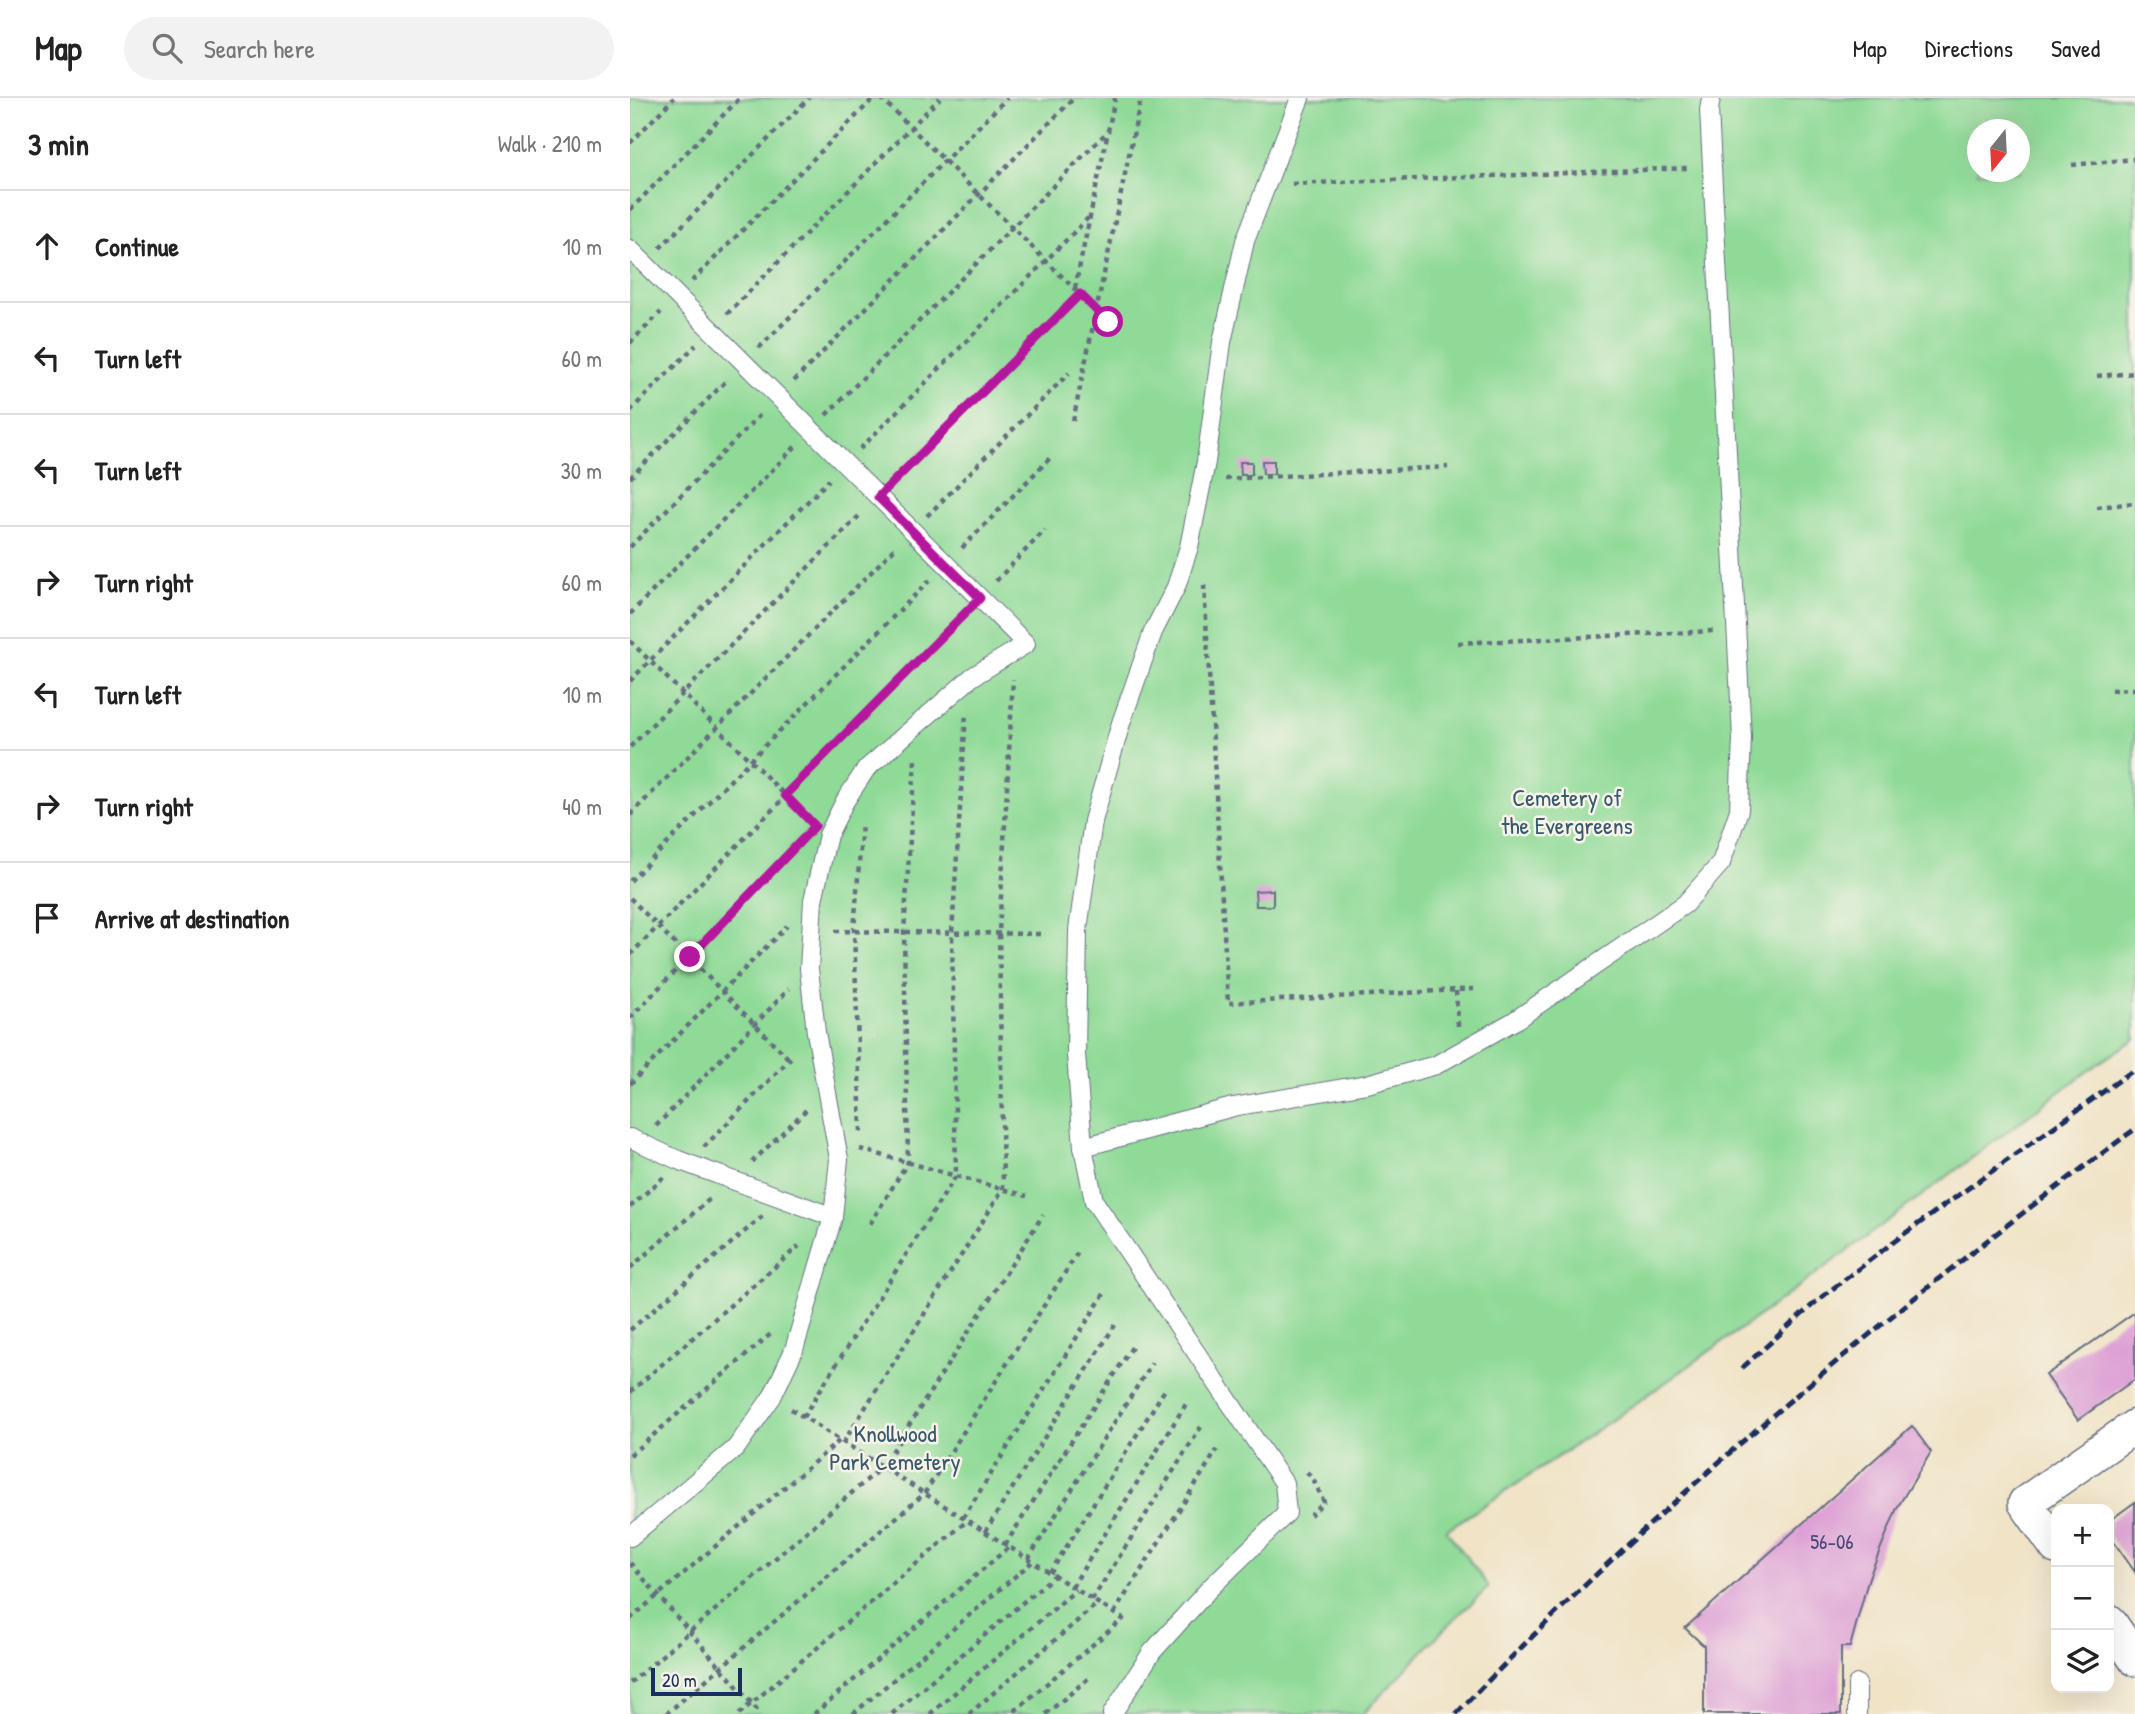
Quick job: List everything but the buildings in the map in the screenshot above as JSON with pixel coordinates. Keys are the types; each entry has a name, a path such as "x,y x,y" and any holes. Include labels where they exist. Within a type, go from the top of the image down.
{"street":[{"path":"2051,1540 2025,1503 2135,1426"},
{"path":"2114,1629 2135,1658"}],"lane":[{"path":"1112,1714 1152,1652 1210,1588 1287,1513 1284,1483 1094,1201 1083,1147 1076,1054 1078,930 1093,821 1121,723 1153,632 1176,587 1189,547 1206,462 1222,342 1245,241 1300,98"},
{"path":"1083,1147 1233,1107 1367,1084 1436,1065 1514,1021 1685,904 1721,863 1739,810 1742,738 1712,167 1711,98"},
{"path":"630,250 1026,644 968,680 866,769 845,802 821,830 809,969 816,1032 838,1142 839,1159 833,1217 794,1350 772,1397 736,1448 630,1537"},
{"path":"635,1140 685,1162 833,1217"},
{"path":"1857,1684 1857,1714"}],"path":[{"path":"630,143 674,98"},
{"path":"630,210 740,98"},
{"path":"644,264 809,98"},
{"path":"630,344 874,98"},
{"path":"881,98 1108,322"},
{"path":"630,411 940,98"},
{"path":"630,478 1007,98"},
{"path":"630,547 1074,98"},
{"path":"630,747 1077,291 1115,98"},
{"path":"1073,421 1141,98"},
{"path":"630,614 1109,130"},
{"path":"2072,165 2135,159"},
{"path":"1281,184 1712,167"},
{"path":"630,815 1069,373"},
{"path":"2097,376 2135,373"},
{"path":"630,881 1052,456"},
{"path":"1221,475 1220,479 1448,467"},
{"path":"2096,507 2135,503"},
{"path":"630,954 1045,530"},
{"path":"1203,579 1228,1003 1475,989"},
{"path":"1458,643 1736,630"},
{"path":"630,641 821,830 630,1018"},
{"path":"630,1619 841,1442 1003,1189 999,933 1015,651"},
{"path":"803,1417 956,1176 952,933 968,680"},
{"path":"2111,691 2135,689"},
{"path":"870,1224 908,1162 904,932 917,725"},
{"path":"861,1135 854,931 866,769"},
{"path":"630,898 789,1059"},
{"path":"630,1084 813,900"},
{"path":"811,930 1040,933"},
{"path":"635,1140 809,969"},
{"path":"1456,990 1460,1051"},
{"path":"630,1207 685,1162 816,1032"},
{"path":"630,1268 733,1180 827,1090"},
{"path":"838,1142 1027,1196"},
{"path":"630,1330 783,1199"},
{"path":"630,1683 883,1466 1043,1216"},
{"path":"630,1392 833,1217"},
{"path":"666,1714 924,1494 1080,1249"},
{"path":"739,1714 965,1520 1104,1294"},
{"path":"630,1455 808,1302"},
{"path":"985,1532 1115,1325"},
{"path":"814,1714 1007,1546 1134,1344"},
{"path":"853,1714 1030,1561 1152,1363"},
{"path":"892,1714 1052,1575 1166,1388"},
{"path":"772,1397 1123,1619 1011,1714"},
{"path":"930,1714 1074,1588 1186,1404"},
{"path":"969,1714 1095,1601 1201,1427"},
{"path":"1114,1613 1217,1450"},
{"path":"1305,1470 1325,1502 1308,1517"},
{"path":"630,1563 761,1714"},
{"path":"1046,1714 1090,1677"}],"green space":[{"name":"Cemetery of the Evergreens","path":"630,98 2135,98 2135,1039 1694,1362 1530,1476 1446,1530 1489,1587 1449,1624 1363,1714 630,1714"}],"railway":[{"path":"1742,1368 1818,1300 1900,1237 2135,1069"},
{"path":"1456,1714 1616,1556 1783,1407 1956,1265 2135,1129"}],"route":[{"path":"690,957 815,826 785,795 980,598 878,497 1080,294 1108,322"}],"park label":[{"name":"Knollwood Park Cemetery","path":"895,1448"}]}
